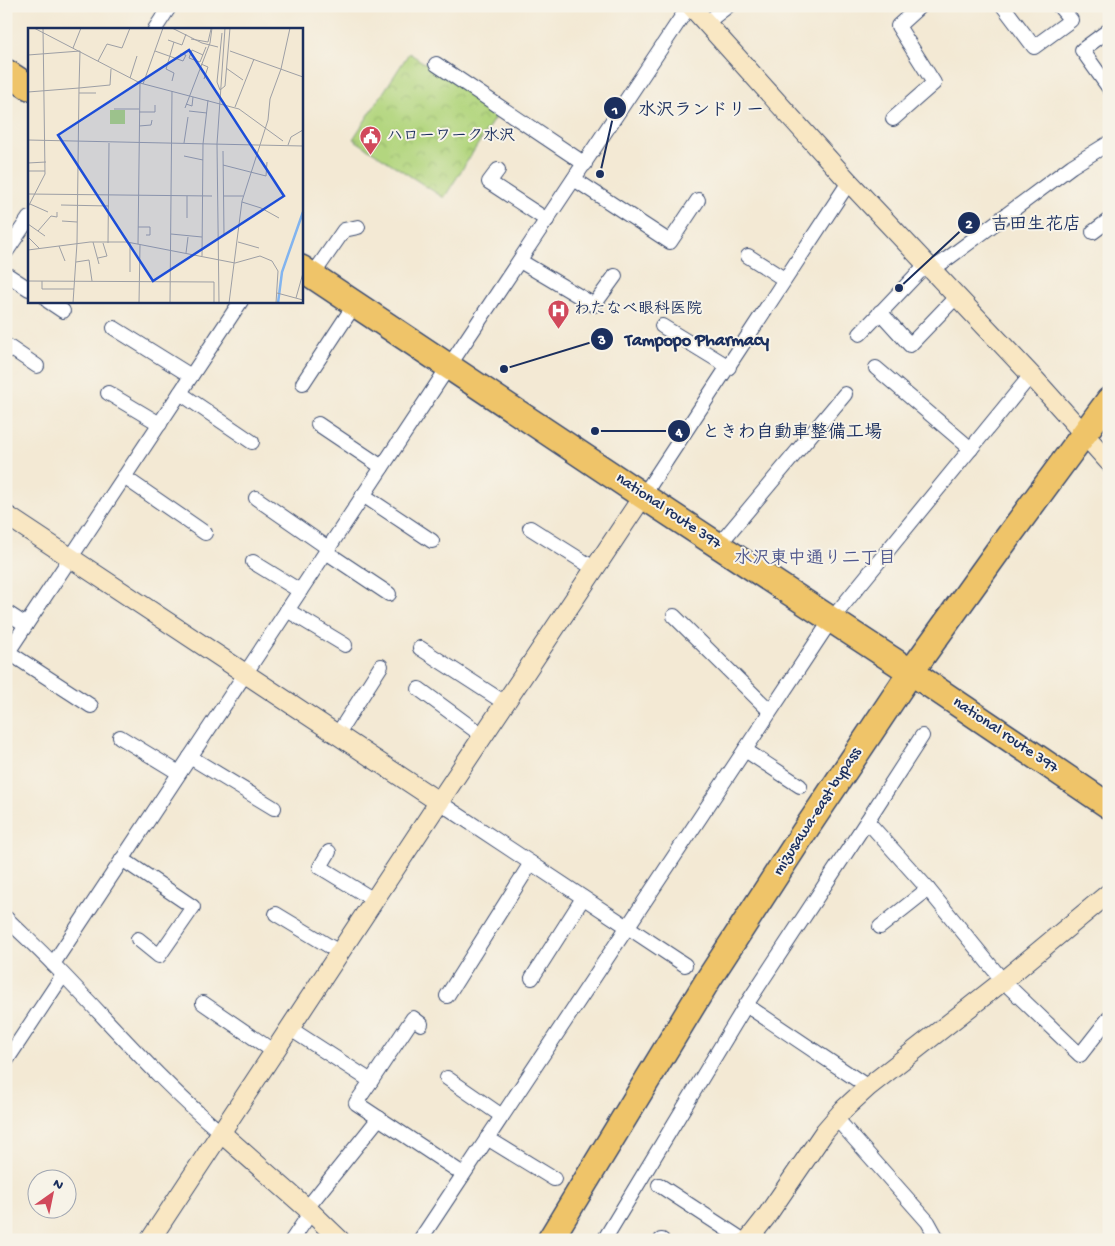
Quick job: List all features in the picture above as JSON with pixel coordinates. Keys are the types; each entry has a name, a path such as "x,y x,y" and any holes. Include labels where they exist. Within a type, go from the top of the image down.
{"highway":[{"path":"6,72 28,86"},
{"name":"national route 397","path":"307,272 718,546 911,672 1109,806"},
{"name":"mizusawa-east bypass","path":"550,1240 708,980 911,672 1109,400"}],"street":[{"path":"156,28 170,6"},
{"path":"53,964 363,495 690,6 849,182 1031,375 1109,462"},
{"path":"706,23 728,6"},
{"path":"892,119 934,83 898,26 920,6"},
{"path":"1003,6 1034,47 1071,20 1058,6"},
{"path":"1109,30 1082,50 1109,88"},
{"path":"436,64 585,164"},
{"path":"860,334 920,271 931,269 943,262 1072,166 1109,142"},
{"path":"498,170 489,182 547,220"},
{"path":"574,179 670,242 698,200"},
{"path":"150,1240 339,952 729,367 784,279 849,182"},
{"path":"6,252 28,219"},
{"path":"1093,232 1109,220"},
{"path":"307,272 344,230 358,227"},
{"path":"748,256 784,279"},
{"path":"520,261 594,305 616,276"},
{"path":"6,274 28,288"},
{"path":"880,312 910,345 957,296"},
{"path":"50,302 63,311"},
{"path":"91,706 7,653 240,302"},
{"path":"303,383 355,304"},
{"path":"662,326 729,367"},
{"path":"114,328 191,376"},
{"path":"6,345 37,366"},
{"path":"876,368 971,449"},
{"path":"420,1240 830,620 1031,375"},
{"path":"108,393 160,424"},
{"path":"180,393 252,442"},
{"path":"718,546 845,394"},
{"path":"318,424 382,467"},
{"path":"124,477 205,533"},
{"path":"363,495 432,541"},
{"path":"256,498 389,594"},
{"path":"6,515 685,965"},
{"path":"530,528 594,569"},
{"path":"253,562 300,591"},
{"path":"287,610 345,645"},
{"path":"6,612 26,625"},
{"path":"674,616 770,711"},
{"path":"420,648 505,703"},
{"path":"337,734 381,666"},
{"path":"419,689 483,736"},
{"path":"604,1240 746,1005 922,736"},
{"path":"120,737 179,773"},
{"path":"745,750 800,786"},
{"path":"190,757 274,808"},
{"path":"867,822 928,889 1004,982 1080,1055 1109,1018"},
{"path":"329,852 320,867 374,900"},
{"path":"122,859 193,907 159,956 138,939"},
{"path":"447,996 531,863"},
{"path":"880,927 928,889"},
{"path":"748,1240 766,1217 825,1130 844,1109 868,1087 1004,982 1109,893"},
{"path":"532,978 583,898"},
{"path":"276,914 339,952"},
{"path":"8,926 53,964 140,1058 203,1118 309,1210 340,1240"},
{"path":"6,1061 63,975"},
{"path":"202,1003 273,1052"},
{"path":"746,1005 868,1087"},
{"path":"421,1024 413,1018 356,1103 463,1174"},
{"path":"289,1028 371,1081"},
{"path":"447,1078 502,1116"},
{"path":"292,1240 309,1210 379,1118"},
{"path":"836,1118 928,1222 938,1240"},
{"path":"487,1138 554,1179"},
{"path":"659,1185 743,1240"}],"green space":[{"path":"409,53 499,111 444,198 353,139"}],"place":[{"name":"ハローワーク水沢","path":"371,156"},
{"name":"水沢ランドリー","path":"600,174"},
{"name":"吉田生花店","path":"899,288"},
{"name":"わたなべ眼科医院","path":"558,329"},
{"name":"Tampopo Pharmacy","path":"504,369"},
{"name":"ときわ自動車整備工場","path":"595,431"}],"district":[{"name":"水沢東中通り二丁目","path":"815,559"}]}
